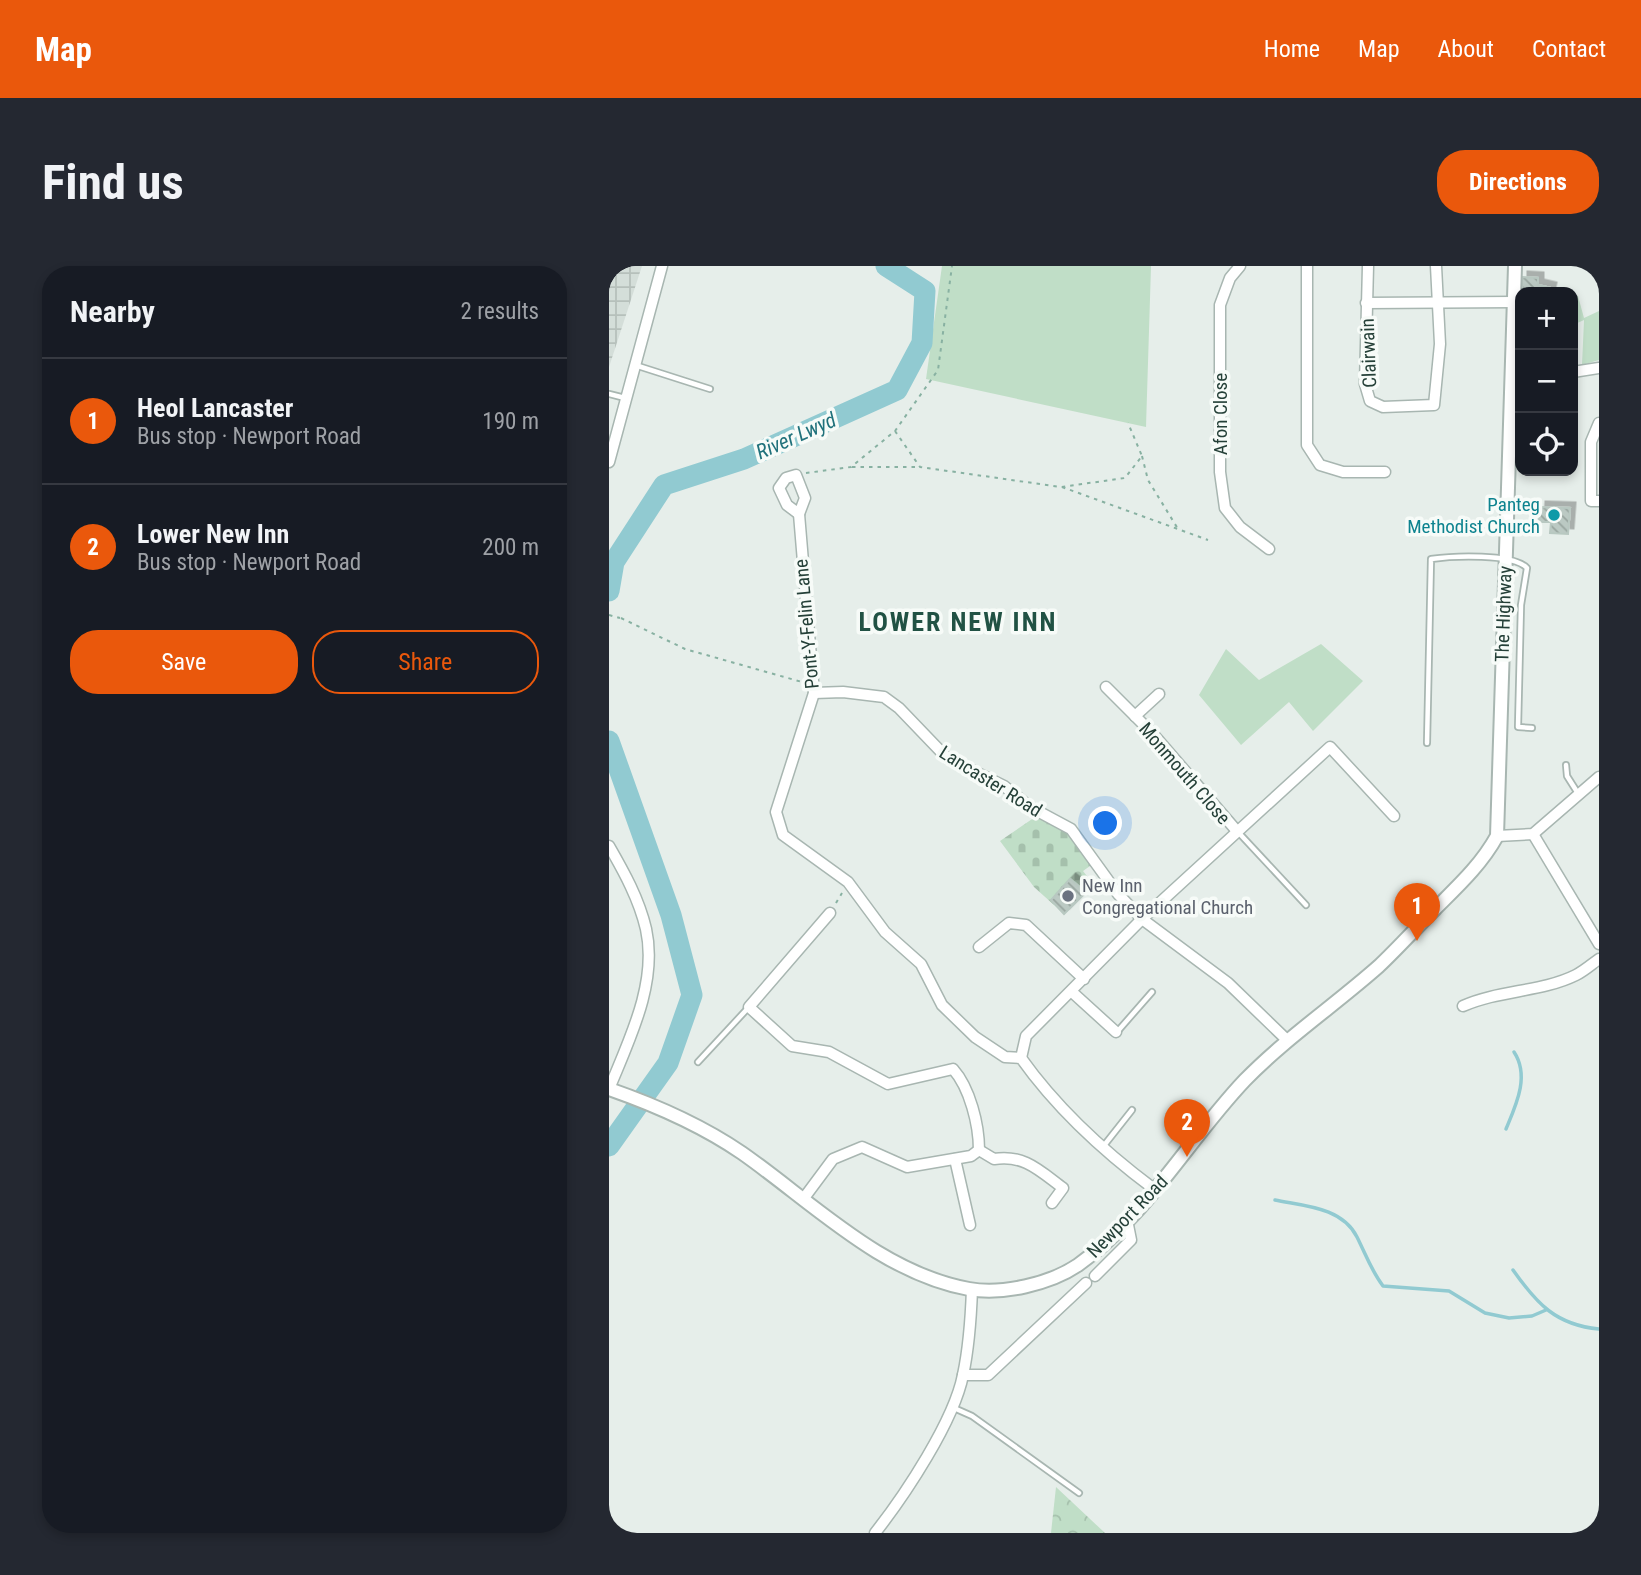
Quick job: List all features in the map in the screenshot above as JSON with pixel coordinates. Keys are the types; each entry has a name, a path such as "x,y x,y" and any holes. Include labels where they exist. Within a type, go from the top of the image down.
{"street":[{"path":"609,462 662,266"},
{"name":"Afon Close","path":"1240,266 1230,278 1220,305 1220,472 1225,508 1240,527 1269,549"},
{"path":"1307,266 1307,445 1320,465 1343,472 1385,472"},
{"name":"Clairwain","path":"1368,266 1365,384 1370,401 1383,407 1434,405 1440,344 1436,266"},
{"name":"The Highway","path":"1515,266 1515,287"},
{"name":"Clairwain","path":"1366,303 1515,302"},
{"path":"1578,371 1599,368"},
{"name":"The Highway","path":"1497,836 1505,559 1515,404"},
{"path":"1599,423 1591,442 1591,500 1599,501"},
{"path":"796,475 786,478 779,488 787,505 799,514"},
{"name":"Pont-Y-Felin Lane","path":"796,475 804,498 799,514 814,689 776,812 783,835 848,882 885,932 921,964 942,1005 975,1037 1005,1057 1021,1058"},
{"name":"Monmouth Close","path":"1106,687 1236,830"},
{"name":"Lancaster Road","path":"814,689 884,697 899,708 947,758 994,780 1030,807 1071,829 1118,894 1142,919 1228,983 1288,1041"},
{"name":"Monmouth Close","path":"1135,716 1159,694"},
{"path":"1154,1189 1102,1148 1046,1093 1021,1058 1026,1036 1142,919 1236,830 1330,747 1394,816"},
{"path":"1497,836 1533,834 1599,777"},
{"path":"1533,834 1599,944"},
{"name":"Newport Road","path":"609,1089 662,1110 739,1151 885,1256 931,1279 972,1289 1015,1287 1045,1281 1076,1266 1127,1220 1245,1080 1379,965 1484,858 1497,836"},
{"path":"609,846 631,886 646,930 648,972 634,1028 609,1089"},
{"path":"830,913 749,1007 792,1046 829,1052 888,1084 953,1069 963,1080 979,1138 979,1150"},
{"path":"979,947 1009,923 1025,925 1083,979"},
{"path":"1462,1006 1488,995 1545,985 1576,975 1599,959"},
{"path":"1072,992 1116,1032"},
{"path":"804,1198 833,1159 862,1147 907,1167 942,1158 955,1159 979,1150"},
{"path":"979,1150 994,1159 1010,1156 1025,1160 1063,1188 1052,1203"},
{"path":"955,1159 970,1225"},
{"path":"963,1375 988,1375 1091,1279 1131,1240 1127,1220"},
{"path":"875,1533 894,1510 953,1408 963,1375 972,1289"}],"lane":[{"path":"634,365 710,388"},
{"path":"609,394 626,398"},
{"path":"1427,743 1431,559 1505,559 1521,562 1527,568 1521,605 1518,727 1532,728"},
{"path":"1566,765 1567,776 1579,794"},
{"path":"1236,830 1306,905"},
{"path":"1116,1032 1152,992"},
{"path":"698,1062 749,1007"},
{"path":"1102,1148 1132,1110"},
{"path":"953,1408 972,1416 1079,1493"}],"path":[{"path":"851,467 895,432 938,370 952,266"},
{"path":"1128,423 1142,456 1148,480 1178,530"},
{"path":"895,432 920,467"},
{"path":"1062,487 1125,478 1142,456"},
{"path":"796,475 851,467 920,467 1062,487 1208,540"},
{"path":"609,615 685,649 814,689"},
{"path":"830,913 848,882"}],"shaded area":[{"path":"609,266 642,266 609,367"}],"green space":[{"path":"942,266 1151,266 1146,427 926,379"},
{"path":"1578,296 1584,318 1599,311 1599,360 1582,365 1584,320 1578,323"},
{"path":"1321,644 1363,681 1313,731 1289,702 1241,745 1199,695 1226,649 1259,680"},
{"path":"1041,813 1071,829 1097,861 1083,871 1094,885 1064,914 1034,887 1000,841"},
{"path":"1056,1487 1105,1533 1051,1533"}],"building":[{"path":"1522,277 1538,278 1538,285 1547,287 1522,287"},
{"name":"Panteg Methodist Church","path":"1540,507 1570,508 1568,534 1550,533 1551,522 1539,522"},
{"name":"New Inn Congregational Church","path":"1070,879 1086,892 1064,914 1051,900"}],"waterway":[{"name":"River Lwyd","path":"609,591 614,562 664,485 744,459 897,390 922,343 925,291 886,266"},
{"name":"River Lwyd","path":"609,741 671,915 692,995 668,1063 609,1146"},
{"path":"1506,1129 1521,1081 1519,1061 1514,1052"},
{"path":"1275,1200 1310,1206 1342,1219 1357,1237 1383,1286 1449,1291 1485,1313 1509,1318 1532,1316 1546,1310"},
{"path":"1513,1270 1539,1303 1559,1318 1599,1329"}],"place":[{"name":"Panteg Methodist Church","path":"1554,515"},
{"name":"New Inn Congregational Church","path":"1068,896"},
{"name":"Heol Lancaster","path":"1417,941"},
{"name":"Lower New Inn","path":"1187,1157"}],"district":[{"name":"LOWER NEW INN","path":"958,622"}]}
